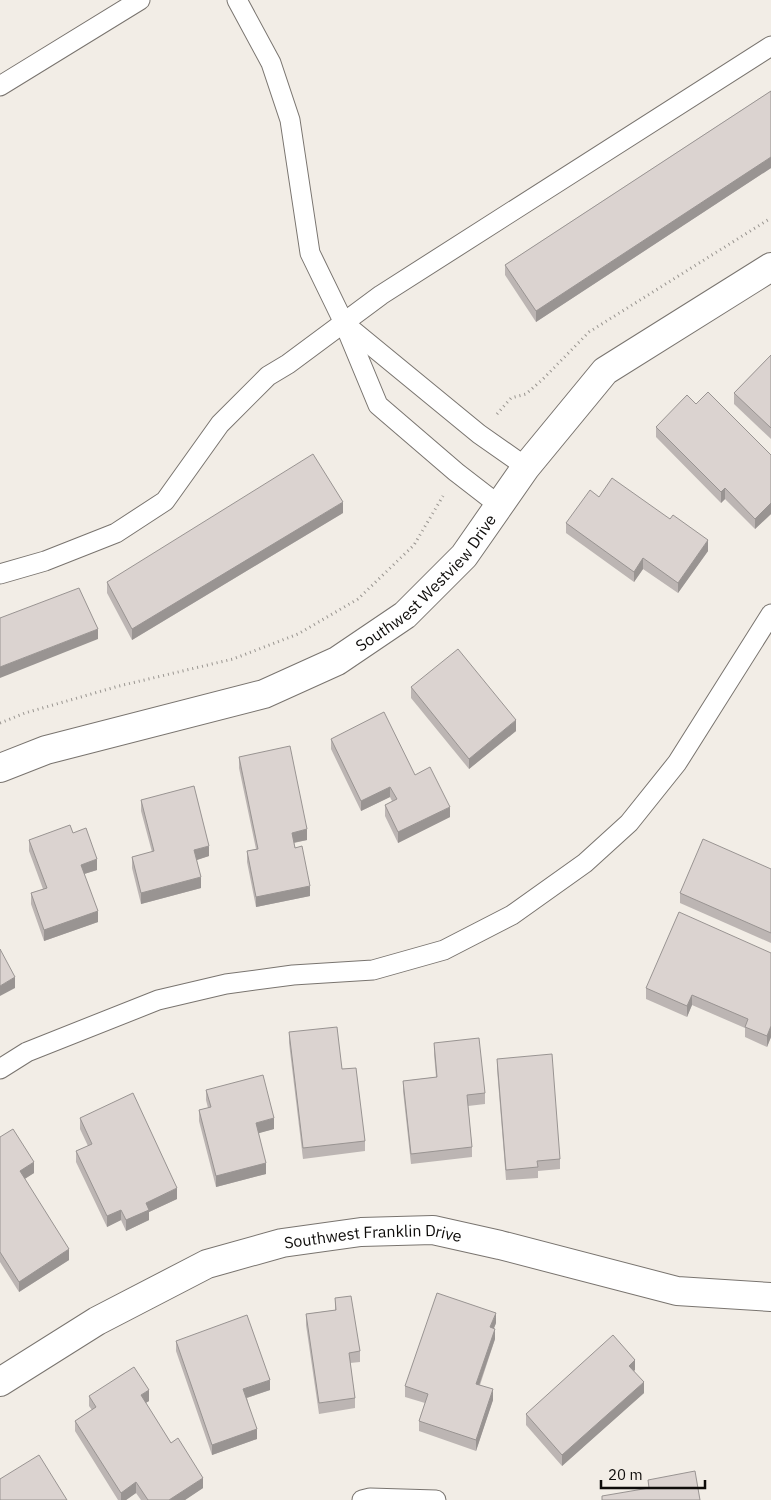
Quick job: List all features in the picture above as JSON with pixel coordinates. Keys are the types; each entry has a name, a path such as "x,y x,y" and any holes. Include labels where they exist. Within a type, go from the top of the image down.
{"street":[{"name":"Southwest Westview Drive","path":"0,768 46,750 264,694 337,661 404,615 464,556 526,467 606,371 771,267"},
{"name":"Southwest Franklin Drive","path":"0,1382 97,1321 207,1264 282,1243 361,1232 433,1230 500,1245 677,1291 771,1297"}],"lane":[{"path":"0,86 140,0"},
{"path":"237,0 271,63 290,120 310,253 344,323 378,405 456,472 500,506"},
{"path":"0,574 45,561 116,533 165,502 220,424 268,376 288,364 381,295 448,251 771,46"},
{"path":"344,323 479,434 526,467"},
{"path":"0,1069 27,1052 158,1000 235,983 293,975 373,970 444,950 512,915 585,864 629,823 677,763 771,614"},
{"path":"362,1500 370,1498 436,1500"}],"path":[{"path":"501,410 511,398 526,394 538,384 589,332 771,218"},
{"path":"0,723 25,713 119,686 233,659 298,634 358,599 414,545 438,506"}],"building":[{"path":"771,91 771,157 536,311 505,265"},
{"path":"771,355 771,428 734,393"},
{"path":"708,392 771,455 771,503 755,519 725,488 721,492 656,427 687,395 696,404"},
{"path":"313,454 343,502 132,629 107,582"},
{"path":"612,478 670,519 673,515 708,540 678,583 643,558 634,572 566,523 590,490 599,497"},
{"path":"79,588 98,629 0,667 0,618"},
{"path":"458,649 516,720 469,759 411,687"},
{"path":"384,712 415,775 430,767 450,807 398,832 385,805 397,799 390,787 361,801 331,739"},
{"path":"290,746 307,829 292,833 295,848 302,846 310,886 256,897 247,851 258,849 239,757"},
{"path":"194,786 209,846 194,850 201,877 141,893 132,857 154,851 141,800"},
{"path":"70,825 73,833 86,828 97,859 81,865 98,911 44,930 31,893 47,888 29,840"},
{"path":"703,839 771,869 771,933 680,893"},
{"path":"679,912 771,953 771,1026 767,1036 745,1027 748,1019 692,995 687,1006 646,988"},
{"path":"0,949 15,977 0,986"},
{"path":"337,1027 342,1069 356,1068 365,1141 303,1148 289,1032"},
{"path":"479,1038 485,1093 467,1095 472,1147 411,1154 403,1081 437,1077 434,1043"},
{"path":"552,1054 560,1159 537,1161 538,1167 506,1170 497,1059"},
{"path":"263,1075 274,1118 256,1123 266,1163 216,1176 199,1110 211,1107 206,1090"},
{"path":"133,1093 177,1188 146,1203 149,1210 126,1220 121,1210 107,1216 76,1151 92,1144 80,1118"},
{"path":"13,1129 34,1162 20,1171 69,1249 19,1282 0,1252 0,1137"},
{"path":"437,1293 496,1313 490,1327 495,1329 476,1384 493,1389 476,1440 419,1421 428,1394 405,1386"},
{"path":"351,1296 360,1351 349,1353 355,1398 319,1403 306,1314 336,1310 335,1298"},
{"path":"247,1315 270,1380 243,1389 257,1429 212,1445 176,1341"},
{"path":"613,1335 635,1360 629,1366 644,1382 562,1455 526,1414"},
{"path":"134,1367 149,1390 141,1395 171,1443 178,1438 203,1478 169,1500 148,1500 136,1482 121,1493 75,1421 96,1407 89,1396"},
{"path":"39,1455 67,1500 0,1500 0,1479"},
{"path":"695,1471 700,1500 602,1500 602,1496 649,1488 648,1480"}]}
